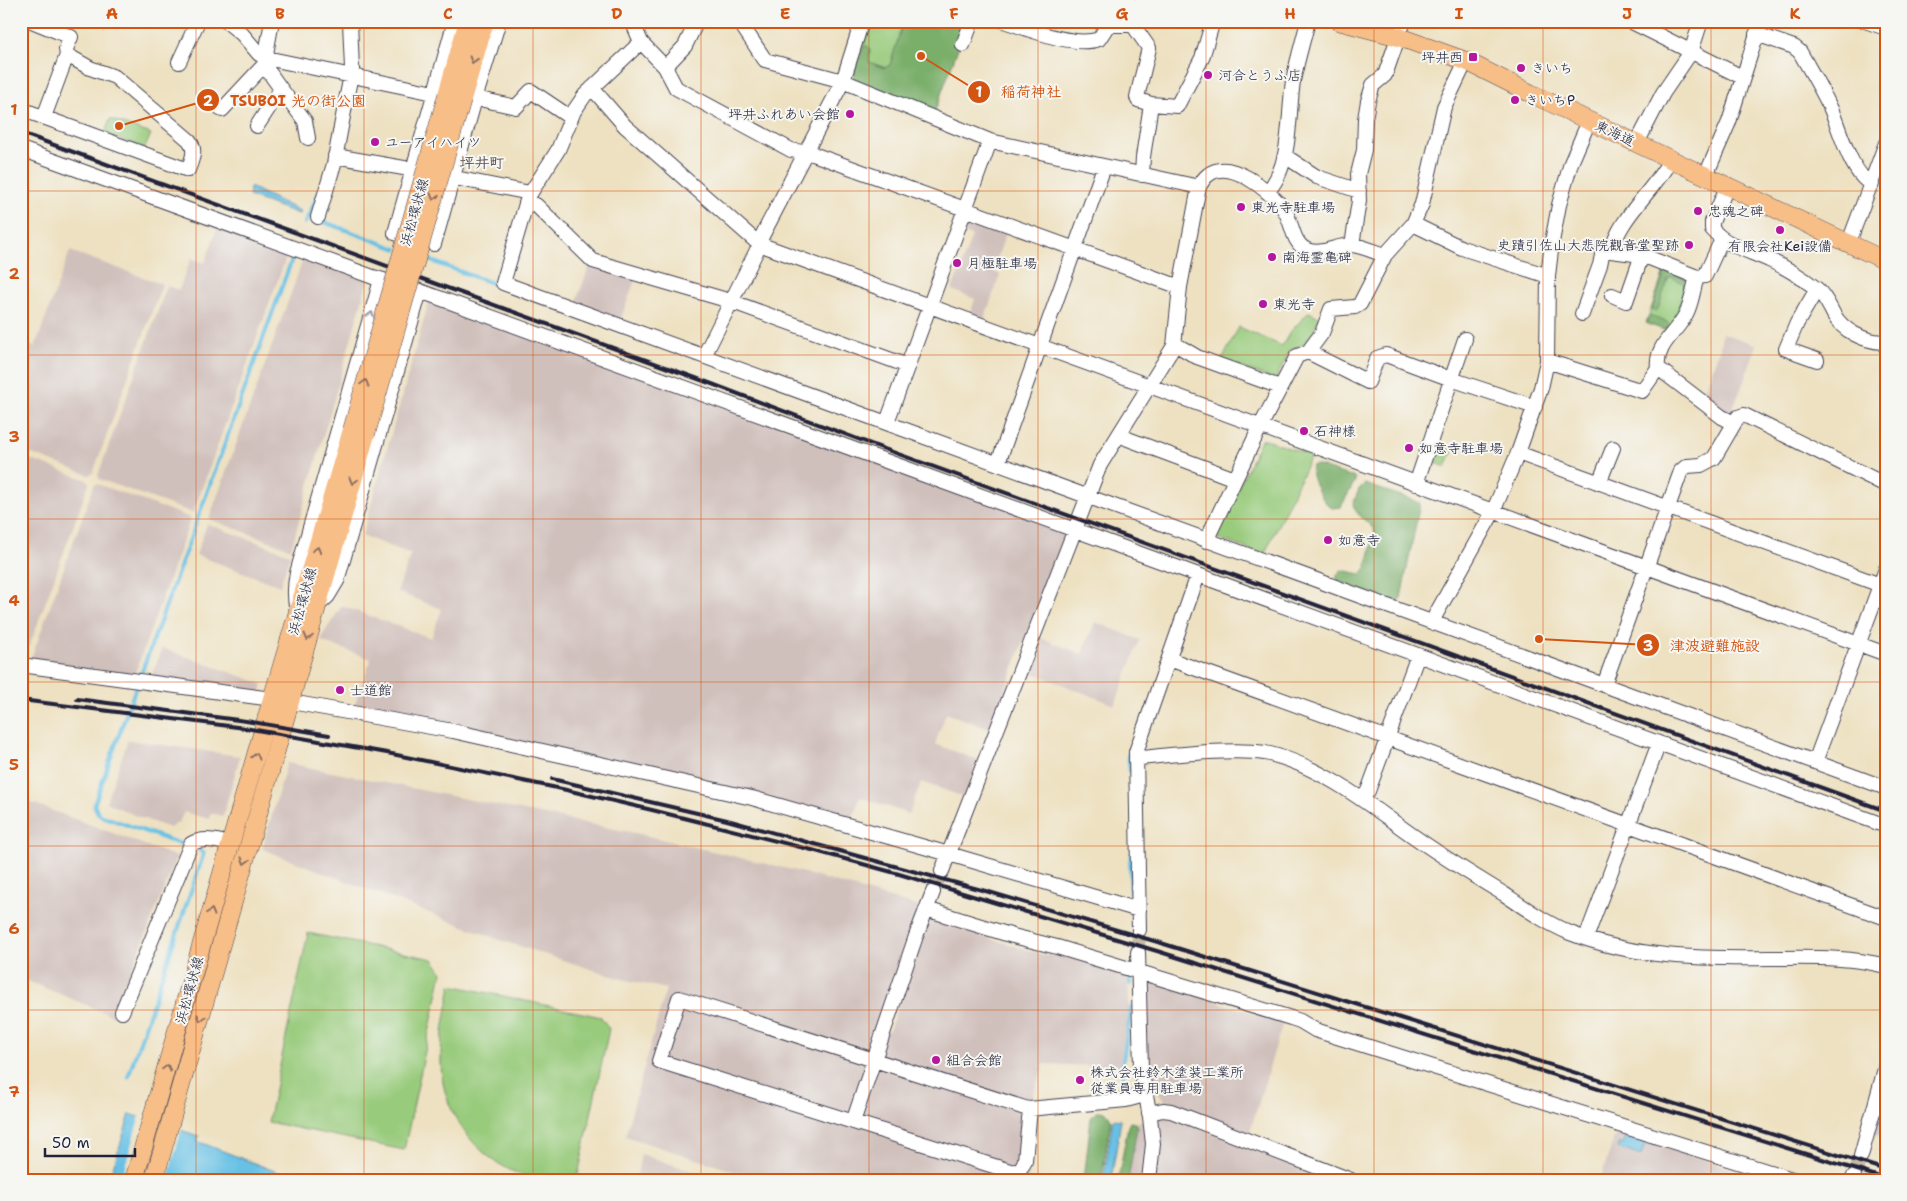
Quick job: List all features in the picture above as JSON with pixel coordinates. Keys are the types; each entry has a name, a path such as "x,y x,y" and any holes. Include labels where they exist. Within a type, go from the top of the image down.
{"main road":[{"name":"浜松環状線","path":"455,96 468,21"},
{"name":"浜松環状線","path":"154,1180 291,702 317,606 359,432 455,96 485,21"},
{"name":"東海道","path":"1338,21 1401,29 1886,260"},
{"name":"浜松環状線","path":"134,1180 272,699 359,432"},
{"path":"233,836 253,834"},
{"path":"155,1108 173,1114"}],"street":[{"path":"32,21 71,37 66,49 67,54 44,117"},
{"path":"179,62 198,21"},
{"path":"226,21 242,34 265,61 305,121 308,138"},
{"path":"222,110 265,61 272,21"},
{"path":"318,217 335,156 351,75 350,21"},
{"path":"454,21 455,96 453,177 434,244 394,233 413,170 455,96 500,21"},
{"path":"632,21 641,42 665,68 676,88 791,150 806,152 1180,287"},
{"path":"665,68 685,46 697,21"},
{"path":"963,45 972,21"},
{"path":"1004,21 1054,38 1087,41 1099,39 1108,25 1133,23 1149,48 1137,97 1138,100 1151,104 1177,106 1202,58 1213,21"},
{"path":"1267,192 1278,175 1284,156 1293,82 1308,21"},
{"path":"1630,21 1742,77"},
{"path":"1637,143 1660,99 1691,52 1701,21"},
{"path":"1866,21 1886,28"},
{"path":"704,356 843,81 861,22"},
{"path":"743,27 764,60 843,81 990,141 1199,187"},
{"path":"1706,175 1729,122 1758,28 1800,52 1829,106 1854,164 1868,182 1872,184"},
{"path":"1352,245 1359,191 1358,174 1364,150 1364,119 1368,101 1373,85 1384,75 1401,29"},
{"path":"641,42 579,102 558,150 528,198 504,283 1078,492 1088,498 1886,788"},
{"path":"21,109 188,170 194,151 189,140 114,76 90,68 67,54"},
{"path":"265,61 351,75 516,107 531,91 571,118"},
{"path":"1206,541 1296,356 1308,352 1322,333 1331,309 1355,307 1360,304 1385,255 1413,224 1422,204 1444,107 1466,61"},
{"path":"592,88 631,131 759,244 1886,654"},
{"path":"257,126 282,89"},
{"path":"1142,175 1151,104"},
{"path":"1433,623 1436,614 1493,512 1518,453 1546,375 1548,361 1548,276 1559,205 1574,153 1589,120"},
{"path":"887,422 990,141"},
{"path":"1849,242 1886,143"},
{"path":"21,149 381,280 420,291 1886,826"},
{"path":"335,156 453,177 528,198 593,261 730,302 908,366"},
{"path":"1284,156 1317,177 1359,191"},
{"path":"1612,251 1622,228 1670,158"},
{"path":"998,463 1076,249 1104,166"},
{"path":"942,871 1100,465 1175,344 1180,287 1199,187 1207,176 1219,170 1249,178 1283,208 1290,219 1298,243 1307,250 1320,252 1352,245 1385,255"},
{"path":"1728,185 1711,226 1712,229 1722,239 1770,260 1817,289 1823,295 1835,317 1844,327 1868,340 1882,342 1886,347"},
{"path":"1413,224 1462,248 1548,276"},
{"path":"1582,314 1600,265 1603,250 1642,255 1697,277 1705,276 1722,239"},
{"path":"1612,295 1626,301 1642,255"},
{"path":"1548,361 1642,391 1658,368 1657,361 1665,341 1679,326 1687,313 1697,277"},
{"path":"298,615 294,599 297,573 381,280"},
{"path":"1817,289 1797,324 1786,349 1817,360"},
{"path":"317,606 328,596 337,581 420,291"},
{"path":"1416,484 1465,340"},
{"path":"1175,344 1197,357 1280,387"},
{"path":"1308,352 1368,382 1377,358 1386,354 1451,379 1535,407"},
{"path":"1658,368 1722,417 1734,423"},
{"path":"1604,685 1681,471 1686,466 1701,466 1714,458 1738,417 1744,415 1886,485"},
{"path":"1120,434 1128,439 1235,479"},
{"path":"1599,483 1613,448"},
{"path":"1518,453 1883,586"},
{"path":"1815,762 1858,644 1883,586 1886,570"},
{"path":"1139,930 1136,752 1198,575"},
{"path":"1362,799 1368,791 1418,655"},
{"path":"1169,659 1886,918"},
{"path":"21,665 272,699"},
{"path":"291,702 453,731 752,798 1139,910"},
{"path":"1586,938 1658,743"},
{"path":"1136,759 1159,755 1224,752 1265,753 1302,765 1362,799 1449,860 1546,921 1586,938 1627,949 1673,956 1720,959 1850,959 1886,966"},
{"path":"122,1012 191,844 233,836"},
{"path":"852,1122 872,1060 933,892"},
{"path":"926,909 1300,1021 1314,1030 1795,1180"},
{"path":"1138,952 1141,1068 1152,1144 1149,1180"},
{"path":"1030,1109 1025,1160 1023,1166 1013,1172 659,1061 679,998 1030,1109 1121,1100 1145,1095"},
{"path":"1860,1156 1886,1065"},
{"path":"1149,1113 1162,1110 1171,1111 1351,1180"}],"shaded area":[{"path":"972,215 1008,228 992,271 1000,275 984,320 970,314 975,299 952,290 972,236 962,233 967,217"},
{"path":"218,226 288,252 193,513 99,479 98,475 167,286 179,290 191,258 205,263"},
{"path":"70,251 162,284 93,473 89,475 21,450 21,342 35,347"},
{"path":"304,257 368,280 291,549 209,519"},
{"path":"590,264 636,277 620,321 575,305"},
{"path":"430,298 1067,530 990,729 946,713 935,744 978,760 964,797 921,782 909,814 860,797 851,822 353,709 371,659 321,641 324,633 342,606 431,638 442,609 397,592 411,554 362,536"},
{"path":"1722,333 1757,345 1739,394 1728,417 1702,398 1720,348"},
{"path":"21,456 87,480 89,483 24,661 21,661"},
{"path":"97,484 191,518 134,676 30,662 94,485"},
{"path":"207,524 290,554 280,586 196,555"},
{"path":"1095,622 1140,640 1115,705 1028,671 1041,638 1082,654"},
{"path":"162,648 263,684 260,694 151,678"},
{"path":"128,740 240,756 223,816 211,813 209,819 184,812 179,822 170,828 136,816 106,802"},
{"path":"287,763 635,833 801,872 917,906 919,909 877,1027 889,1031 927,923 931,921 1045,955 1056,953 1128,975 1129,1008 1120,1067 1044,1064 1031,1102 1036,1124 1028,1180 761,1180 625,1136 666,989 622,979 500,940 262,849"},
{"path":"21,799 177,857 113,1016 21,978"},
{"path":"1151,982 1283,1022 1249,1135 1167,1104 1148,1078 1145,987"},
{"path":"1886,1088 1886,1137 1873,1134"},
{"path":"1165,1115 1336,1180 1128,1180 1137,1122"},
{"path":"1616,1132 1768,1180 1600,1180"},
{"path":"641,1154 718,1180 636,1180"}],"green space":[{"path":"871,21 905,21 890,65 886,68 869,62 869,47 862,49"},
{"path":"888,21 968,21 935,111 932,112 853,79 855,65 866,45 870,49 869,62 884,68 890,65 901,29"},
{"path":"110,119 151,134 145,148 105,134"},
{"path":"1665,269 1690,279 1683,311 1668,331 1646,323"},
{"path":"1665,271 1690,280 1687,298 1680,312 1678,309 1684,284 1672,277 1668,279 1658,309 1656,311 1652,309"},
{"path":"1309,312 1319,317 1313,332 1303,345 1291,349 1275,380 1222,360 1239,327 1282,346 1290,332"},
{"path":"1649,316 1667,322 1668,328 1664,330 1648,324"},
{"path":"1265,439 1311,456 1264,555 1215,537 1261,440"},
{"path":"1434,443 1453,450 1446,467 1428,460"},
{"path":"1316,465 1355,478 1341,507 1332,508 1321,495 1314,482 1311,470 1312,466"},
{"path":"1365,484 1420,504 1401,598 1397,603 1338,581 1336,576 1341,570 1361,574 1366,568 1375,533 1357,512 1353,504 1359,489"},
{"path":"308,933 433,959 442,972 404,1150 268,1122"},
{"path":"451,985 601,1017 609,1029 577,1180 540,1180 516,1173 499,1164 483,1152 457,1121 443,1084 441,1064 443,1034"},
{"path":"1097,1111 1106,1113 1111,1121 1101,1180 1084,1180 1091,1117"},
{"path":"1130,1122 1135,1123 1137,1127 1128,1180 1118,1180 1128,1126"}],"water":[{"path":"250,187 300,211 299,214 249,196"},
{"path":"130,1114 199,1136 197,1141 298,1180 109,1180"},
{"path":"1113,1119 1121,1120 1111,1180 1103,1180"},
{"path":"1626,1137 1645,1143 1641,1156 1618,1148 1620,1143 1623,1144"}],"pier":[{"path":"140,1115 182,1128 167,1180 121,1180"}],"waterway":[{"path":"305,223 319,193"},
{"path":"308,216 397,249"},
{"path":"423,258 500,286"},
{"path":"140,677 292,259"},
{"path":"137,684 94,805 102,816 183,845"},
{"path":"1130,755 1128,755 1130,771"},
{"path":"128,1077 204,853 200,851"},
{"path":"1131,904 1130,861 1132,853"},
{"path":"1130,977 1130,984"},
{"path":"1124,1084 1122,1067 1131,1008"}],"tunnel":[{"path":"933,892 942,871"},
{"path":"1138,952 1139,930"},
{"path":"1854,1176 1861,1156"}],"railway":[{"path":"21,133 712,384 879,447 1886,811"},
{"path":"77,699 246,721 329,735"},
{"path":"21,700 245,728 387,753 562,789 812,850 1157,951 1886,1179"},
{"path":"552,779 727,820 989,892 1161,943 1886,1170"}],"place":[{"name":"稲荷神社","path":"921,56"},
{"name":"坪井西","path":"1473,57"},
{"name":"きいち","path":"1521,68"},
{"name":"河合とうふ店","path":"1208,75"},
{"name":"きいちP","path":"1515,100"},
{"name":"坪井ふれあい会館","path":"850,114"},
{"name":"TSUBOI 光の街公園","path":"119,126"},
{"name":"ユーアイハイツ","path":"375,142"},
{"name":"東光寺駐車場","path":"1241,207"},
{"name":"忠魂之碑","path":"1698,211"},
{"name":"有限会社Kei設備","path":"1780,230"},
{"name":"史蹟引佐山大悲院觀音堂聖跡","path":"1689,245"},
{"name":"南海霊亀碑","path":"1272,257"},
{"name":"月極駐車場","path":"957,263"},
{"name":"東光寺","path":"1263,304"},
{"name":"石神様","path":"1304,431"},
{"name":"如意寺駐車場","path":"1409,448"},
{"name":"如意寺","path":"1328,540"},
{"name":"津波避難施設","path":"1539,639"},
{"name":"士道館","path":"340,690"},
{"name":"組合会館","path":"936,1060"},
{"name":"株式会社鈴木塗装工業所 従業員専用駐車場","path":"1080,1080"}],"district":[{"name":"坪井町","path":"482,163"}]}
